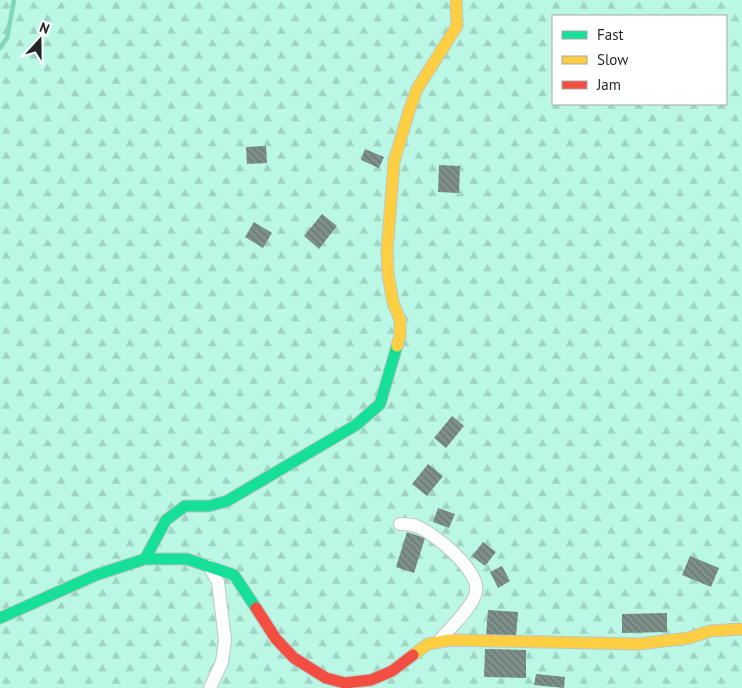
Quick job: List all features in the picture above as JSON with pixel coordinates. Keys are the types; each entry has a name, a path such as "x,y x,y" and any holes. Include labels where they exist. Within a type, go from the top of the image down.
{"street":[{"path":"145,559 166,520 185,506 209,506 227,501 356,425 380,404 400,336 400,320 393,302 388,274 387,251 394,162 417,89 458,26 456,0"},
{"path":"400,524 414,525 440,542 465,564 476,581 477,590 474,600 439,641"},
{"path":"0,618 96,575 145,559 187,559 234,575 276,639 294,658 326,678 345,683 371,680 392,671 428,644 439,641 639,644 689,638 710,631 742,629"},
{"path":"209,566 218,582 225,640 222,662 210,688"}],"green space":[{"path":"0,0 742,0 742,688 0,688"}],"building":[{"path":"266,146 267,163 247,164 246,147"},
{"path":"365,149 384,157 379,168 361,160"},
{"path":"439,165 460,166 459,193 438,192"},
{"path":"322,214 337,226 319,249 304,236"},
{"path":"254,222 272,233 263,248 245,237"},
{"path":"452,416 464,426 446,448 434,438"},
{"path":"428,464 443,476 427,496 412,484"},
{"path":"438,508 455,514 449,528 433,522"},
{"path":"407,532 425,538 414,573 396,567"},
{"path":"483,542 496,552 485,566 472,556"},
{"path":"690,556 719,568 711,587 682,575"},
{"path":"502,566 510,581 498,588 490,572"},
{"path":"488,610 518,612 516,637 486,636"},
{"path":"667,613 667,632 622,633 622,614"},
{"path":"485,649 526,650 526,678 484,677"},
{"path":"536,674 565,677 564,688 534,685"}],"waterway":[{"path":"0,48 7,38 14,0"}],"traffic: fast":[{"path":"145,559 166,520 185,506 209,506 227,501 356,425 380,404 397,346"},
{"path":"0,618 96,575 145,559 187,559 234,575 256,608"}],"traffic: slow":[{"path":"397,346 400,336 400,320 393,302 388,274 387,251 394,162 417,89 457,26 456,0"},
{"path":"413,655 428,644 450,640 639,644 689,638 710,631 742,629"}],"traffic: jam":[{"path":"256,608 276,639 294,658 326,678 345,683 371,680 392,671 413,655"}]}
